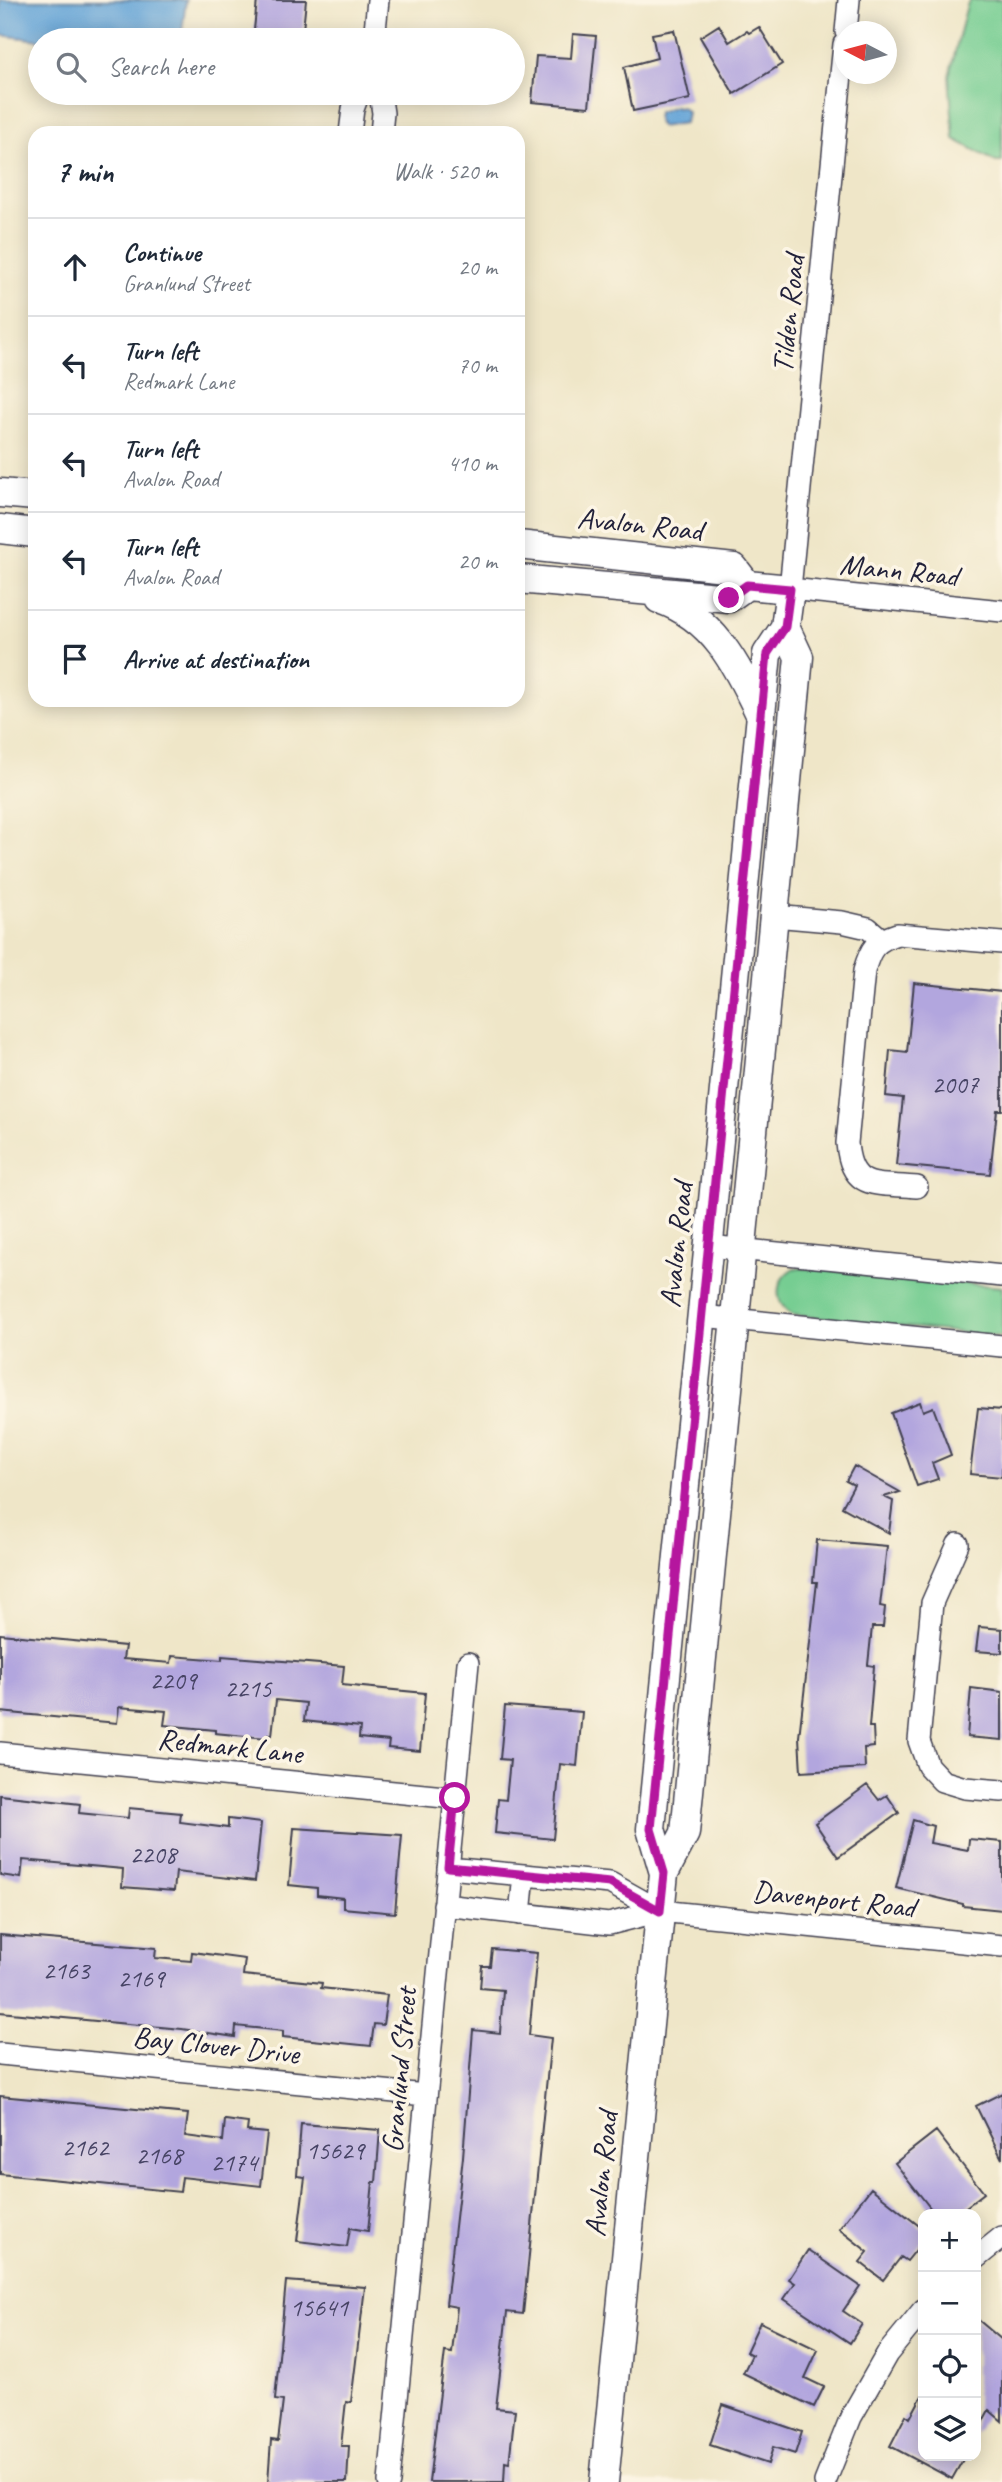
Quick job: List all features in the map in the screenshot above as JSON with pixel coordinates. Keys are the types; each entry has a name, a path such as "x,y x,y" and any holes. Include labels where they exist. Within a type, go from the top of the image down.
{"main road":[{"path":"0,493 28,495"},
{"path":"0,529 28,532"},
{"name":"Avalon Road","path":"525,546 734,568 747,585"},
{"name":"Avalon Road","path":"525,580 729,598 747,585 790,589 785,627 767,654 651,1829 664,1873"},
{"path":"633,590 677,605 709,630 733,659 761,715"},
{"name":"Avalon Road","path":"604,2482 664,1873 685,1833 742,1249 799,657 785,627"}],"street":[{"path":"375,28 378,0"},
{"path":"847,21 849,0"},
{"name":"Tilden Road","path":"790,589 841,84"},
{"path":"351,126 354,105"},
{"path":"382,105 382,126"},
{"name":"Mann Road","path":"790,589 1002,611"},
{"path":"774,916 842,922 868,928 881,939"},
{"path":"917,1187 866,1182 856,1175 849,1164 847,1143 864,971 869,953 881,939 897,934 1002,943"},
{"path":"709,1245 1002,1276"},
{"path":"702,1316 1002,1346"},
{"path":"958,1545 932,1604 919,1741 928,1766 943,1781 965,1788 1002,1791"},
{"name":"Granlund Street","path":"389,2482 468,1663"},
{"name":"Redmark Lane","path":"0,1753 455,1798"},
{"path":"448,1867 610,1883 660,1911"},
{"path":"520,1914 524,1875"},
{"path":"444,1905 609,1924 660,1911"},
{"name":"Davenport Road","path":"660,1911 1002,1946"},
{"name":"Bay Clover Drive","path":"0,2054 426,2095"},
{"path":"981,2254 1002,2236"},
{"path":"825,2482 857,2406 887,2354 918,2316"}],"green space":[{"path":"971,0 1002,0 1002,162 996,162 954,139 949,76 967,5"},
{"path":"794,1268 1002,1287 1002,1337 793,1315 782,1304 778,1292 787,1273"}],"water":[{"path":"0,0 186,0 182,28 28,28 28,38 0,35"},
{"path":"675,106 682,107 687,112 685,123 661,127 657,121 658,112"}],"building":[{"path":"257,0 306,0 303,28 254,28"},
{"path":"719,25 729,42 759,27 782,64 734,94 700,37"},
{"path":"674,30 690,99 633,111 624,67 657,58 652,34"},
{"path":"573,34 596,36 589,107 532,102 536,56 571,58"},
{"path":"914,983 1002,992 1002,1110 997,1110 990,1174 896,1165 903,1098 886,1096 890,1050 907,1052"},
{"path":"920,1402 923,1411 933,1407 951,1455 932,1463 938,1479 917,1486 891,1413"},
{"path":"978,1408 1002,1410 1002,1477 970,1474"},
{"path":"854,1466 900,1492 884,1497 893,1501 889,1533 842,1507 854,1485 846,1481"},
{"path":"817,1540 887,1546 880,1606 885,1607 883,1627 872,1627 868,1665 874,1666 869,1727 873,1727 874,1747 864,1748 865,1768 801,1772 799,1737 817,1582 813,1582"},
{"path":"979,1627 1002,1629 1002,1653 976,1651"},
{"path":"0,1634 125,1646 123,1659 171,1663 172,1656 222,1660 222,1656 344,1666 342,1685 425,1693 420,1751 388,1748 389,1741 359,1738 360,1727 304,1721 306,1703 276,1700 272,1735 268,1734 267,1738 164,1725 166,1711 119,1707 117,1723 0,1712"},
{"path":"971,1688 1002,1692 1002,1740 967,1737"},
{"path":"505,1706 582,1712 577,1766 560,1764 553,1839 495,1833 498,1799 506,1800 510,1760 500,1759"},
{"path":"867,1785 879,1800 887,1795 899,1813 838,1857 815,1823"},
{"path":"0,1795 80,1804 79,1813 128,1818 129,1808 181,1813 180,1822 228,1828 228,1819 261,1823 255,1881 176,1872 174,1891 122,1887 123,1869 23,1860 21,1878 0,1875"},
{"path":"913,1820 933,1826 930,1843 968,1850 969,1839 1002,1842 1002,1910 963,1906 896,1888"},
{"path":"294,1828 402,1835 395,1913 343,1908 343,1898 317,1895 317,1888 289,1885"},
{"path":"0,1935 156,1948 155,1958 191,1961 192,1952 245,1959 243,1975 322,1983 321,1988 387,1995 383,2025 374,2024 371,2046 283,2037 283,2031 236,2026 235,2037 182,2029 0,2012"},
{"path":"492,1949 537,1953 529,2035 551,2038 523,2314 507,2312 496,2408 515,2410 509,2463 505,2462 504,2482 429,2482 445,2352 452,2353 457,2307 446,2305 463,2157 473,2030 500,2033 503,1990 480,1988 482,1966 490,1966"},
{"path":"1002,2093 1002,2159 976,2106"},
{"path":"0,2096 188,2114 185,2136 223,2141 225,2120 248,2123 247,2131 267,2133 261,2186 182,2177 180,2192 0,2174"},
{"path":"301,2124 380,2130 376,2182 373,2182 368,2231 350,2228 347,2247 297,2241 305,2177 297,2176"},
{"path":"936,2131 984,2193 963,2209 931,2209 895,2163"},
{"path":"871,2188 918,2225 918,2247 907,2261 901,2257 883,2280 860,2262 868,2252 839,2229"},
{"path":"808,2250 860,2286 843,2311 862,2324 850,2343 784,2299 795,2283 789,2279"},
{"path":"286,2281 365,2287 351,2402 346,2401 341,2446 349,2446 347,2482 268,2482 271,2440 278,2441 283,2401 275,2400"},
{"path":"760,2322 818,2350 805,2378 824,2387 814,2407 743,2373 752,2355 746,2352"},
{"path":"981,2322 1002,2340 1002,2421 989,2410 981,2425"},
{"path":"918,2403 918,2461 890,2446 906,2415 910,2418"},
{"path":"723,2405 802,2432 795,2454 773,2447 768,2464 710,2445"},
{"path":"918,2461 962,2461 952,2479"}],"route":[{"path":"455,1798 448,1867 610,1883 660,1911 664,1873 651,1829 767,654 785,627 790,589 747,585 729,598"}]}
